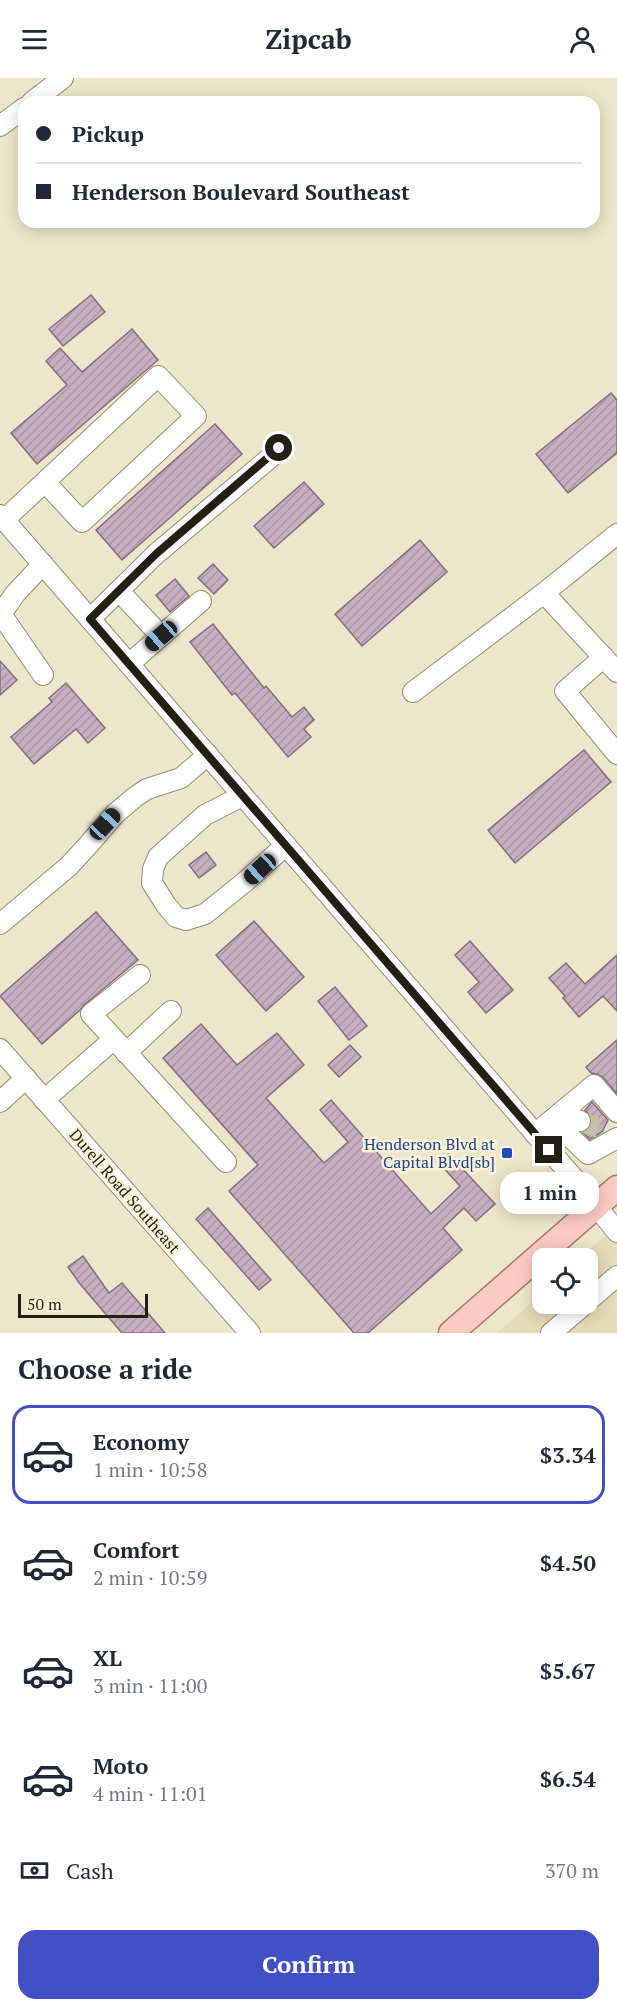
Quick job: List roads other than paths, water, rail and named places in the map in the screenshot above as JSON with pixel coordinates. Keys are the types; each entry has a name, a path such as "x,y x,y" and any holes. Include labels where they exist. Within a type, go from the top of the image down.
{"main road":[{"path":"450,1333 617,1188"}],"street":[{"path":"40,96 63,78"},
{"path":"0,126 18,112"},
{"path":"45,482 82,522 196,416 158,376 45,482 2,517 617,1232"},
{"path":"90,619 156,554 284,446"},
{"path":"412,692 544,593 617,534"},
{"path":"43,564 15,594 2,614 43,675"},
{"path":"119,591 161,636"},
{"path":"544,593 611,661 565,691 617,754"},
{"path":"129,664 201,601"},
{"path":"0,924 69,866 116,813 135,797 147,789 181,777 208,755"},
{"path":"242,795 205,815 158,857 153,869 152,883 176,917 186,920 205,914 286,845"},
{"path":"140,975 91,1014 226,1162"},
{"path":"44,1100 171,1011"},
{"name":"Durell Road Southeast","path":"0,1049 250,1333"},
{"path":"0,1102 26,1078"},
{"path":"535,1134 594,1085 617,1112"},
{"path":"556,1117 580,1121"},
{"path":"556,1117 588,1154 612,1135"},
{"path":"598,1292 617,1276"},
{"path":"551,1333 572,1314"}],"tunnel":[{"path":"580,1121 603,1130"}],"place":[{"name":"Henderson Blvd at Capital Blvd[sb]","path":"507,1153"}]}
